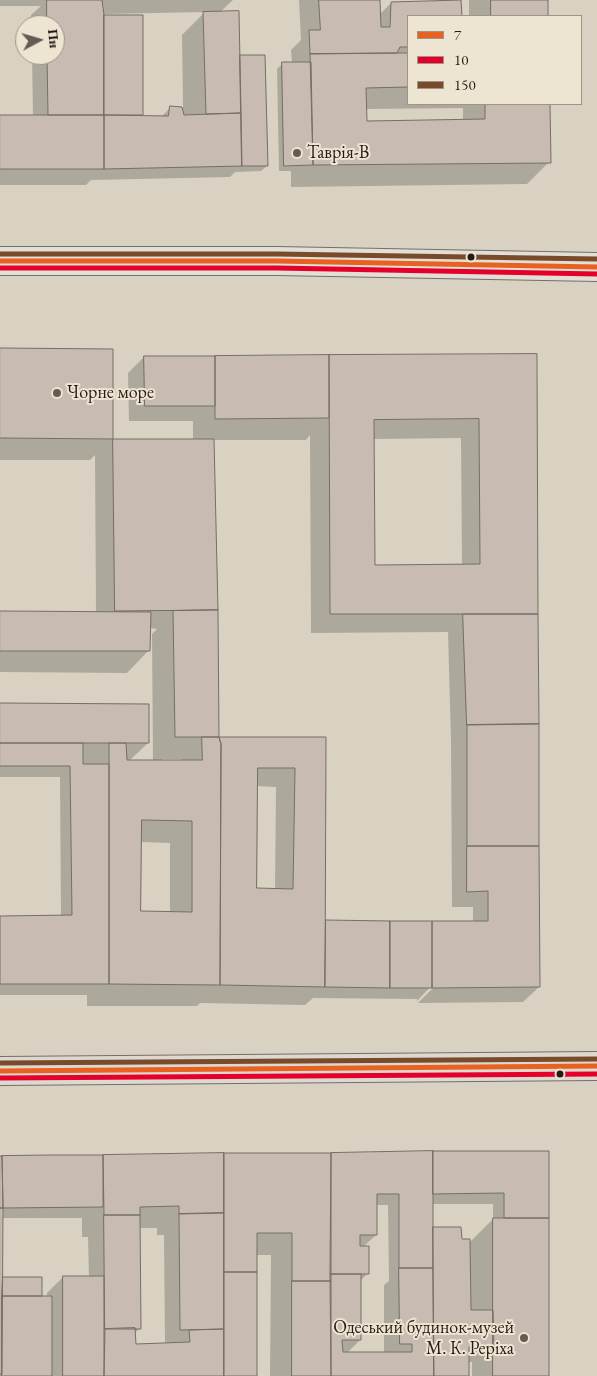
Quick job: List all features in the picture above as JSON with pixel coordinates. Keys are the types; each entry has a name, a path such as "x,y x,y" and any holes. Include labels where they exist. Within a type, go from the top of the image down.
{"main road":[{"path":"0,261 277,260 597,267"},
{"path":"0,1071 597,1066"}],"building":[{"path":"47,0 102,0 104,15 104,115 48,115 47,65 65,65 65,15 47,15"},
{"path":"319,0 380,0 381,27 390,27 391,2 461,0 462,15 407,15 407,47 400,47 397,53 310,54 309,30 320,30"},
{"path":"491,0 548,0 548,15 491,15"},
{"path":"239,11 241,113 206,114 203,12"},
{"path":"104,15 143,15 143,115 104,115"},
{"path":"407,53 407,87 366,88 367,121 485,119 485,105 550,105 551,163 313,165 310,54"},
{"path":"240,55 265,55 268,166 242,166"},
{"path":"282,62 311,62 313,165 284,166"},
{"path":"170,106 182,107 184,115 241,113 242,166 104,169 104,115 168,116"},
{"path":"0,115 104,115 104,169 0,169"},
{"name":"Чорне море","path":"0,348 113,349 113,439 0,438"},
{"path":"537,354 538,614 330,614 329,355","holes":["479,419 480,564 375,565 374,420"]},
{"path":"329,355 329,418 215,419 215,356"},
{"path":"144,356 215,356 215,406 145,406"},
{"path":"113,439 214,439 218,610 115,611"},
{"path":"218,610 219,737 175,737 173,611"},
{"path":"0,611 151,612 150,651 0,651"},
{"path":"463,614 538,614 539,724 467,725"},
{"path":"0,703 149,704 149,743 0,743"},
{"path":"539,724 539,846 467,846 467,725"},
{"path":"202,737 219,737 221,744 220,985 109,984 109,743 126,743 127,760 202,760","holes":["142,820 192,821 192,912 141,911"]},
{"path":"219,737 326,737 325,987 220,985 221,744","holes":["258,768 295,768 293,889 257,888"]},
{"path":"0,743 83,743 83,764 109,764 109,984 0,984 0,916 72,915 70,766 0,766"},
{"path":"467,846 539,846 540,987 432,988 432,921 488,921 488,891 467,892"},
{"path":"326,920 390,921 390,988 325,987"},
{"path":"390,921 432,921 432,988 390,988"},
{"path":"433,1151 433,1268 399,1268 399,1194 377,1194 377,1235 360,1235 360,1246 369,1246 369,1274 330,1274 331,1153"},
{"path":"433,1151 549,1151 549,1218 504,1218 504,1193 433,1194"},
{"path":"224,1153 331,1153 331,1281 292,1281 292,1233 257,1233 257,1272 224,1272"},
{"path":"224,1153 224,1213 179,1214 179,1206 140,1207 140,1215 104,1215 103,1155"},
{"path":"103,1155 103,1207 3,1208 2,1156"},
{"path":"0,1156 2,1156 3,1208 0,1208"},
{"path":"0,1208 3,1208 2,1374 0,1374"},
{"path":"224,1213 224,1329 180,1330 179,1214"},
{"path":"104,1215 140,1215 141,1329 105,1329"},
{"path":"493,1218 549,1218 549,1376 493,1376"},
{"path":"433,1227 461,1227 462,1239 470,1239 471,1310 493,1310 494,1347 469,1347 469,1376 434,1376"},
{"path":"399,1268 433,1268 434,1376 331,1376 330,1274 361,1274 361,1340 342,1340 343,1352 412,1352 412,1344 400,1344"},
{"path":"224,1272 257,1272 257,1376 224,1376"},
{"path":"63,1276 104,1276 104,1376 63,1376"},
{"path":"3,1277 42,1277 42,1296 2,1296"},
{"path":"292,1281 331,1281 331,1376 292,1376"},
{"path":"2,1296 52,1296 52,1376 2,1376"},
{"path":"135,1328 136,1344 190,1342 189,1330 224,1329 224,1376 104,1376 105,1329"}],"transit line":[{"name":"150","path":"0,254 277,254 597,259"},
{"name":"7","path":"0,261 277,261 597,267"},
{"name":"10","path":"0,268 277,268 597,274"},
{"name":"150","path":"0,1063 597,1059"},
{"name":"7","path":"0,1071 597,1066"},
{"name":"10","path":"0,1078 597,1074"}],"place":[{"name":"Таврія-В","path":"297,153"},
{"name":"Чорне море","path":"57,393"},
{"name":"Одеський будинок-музей М. К. Реріха","path":"524,1338"}]}
